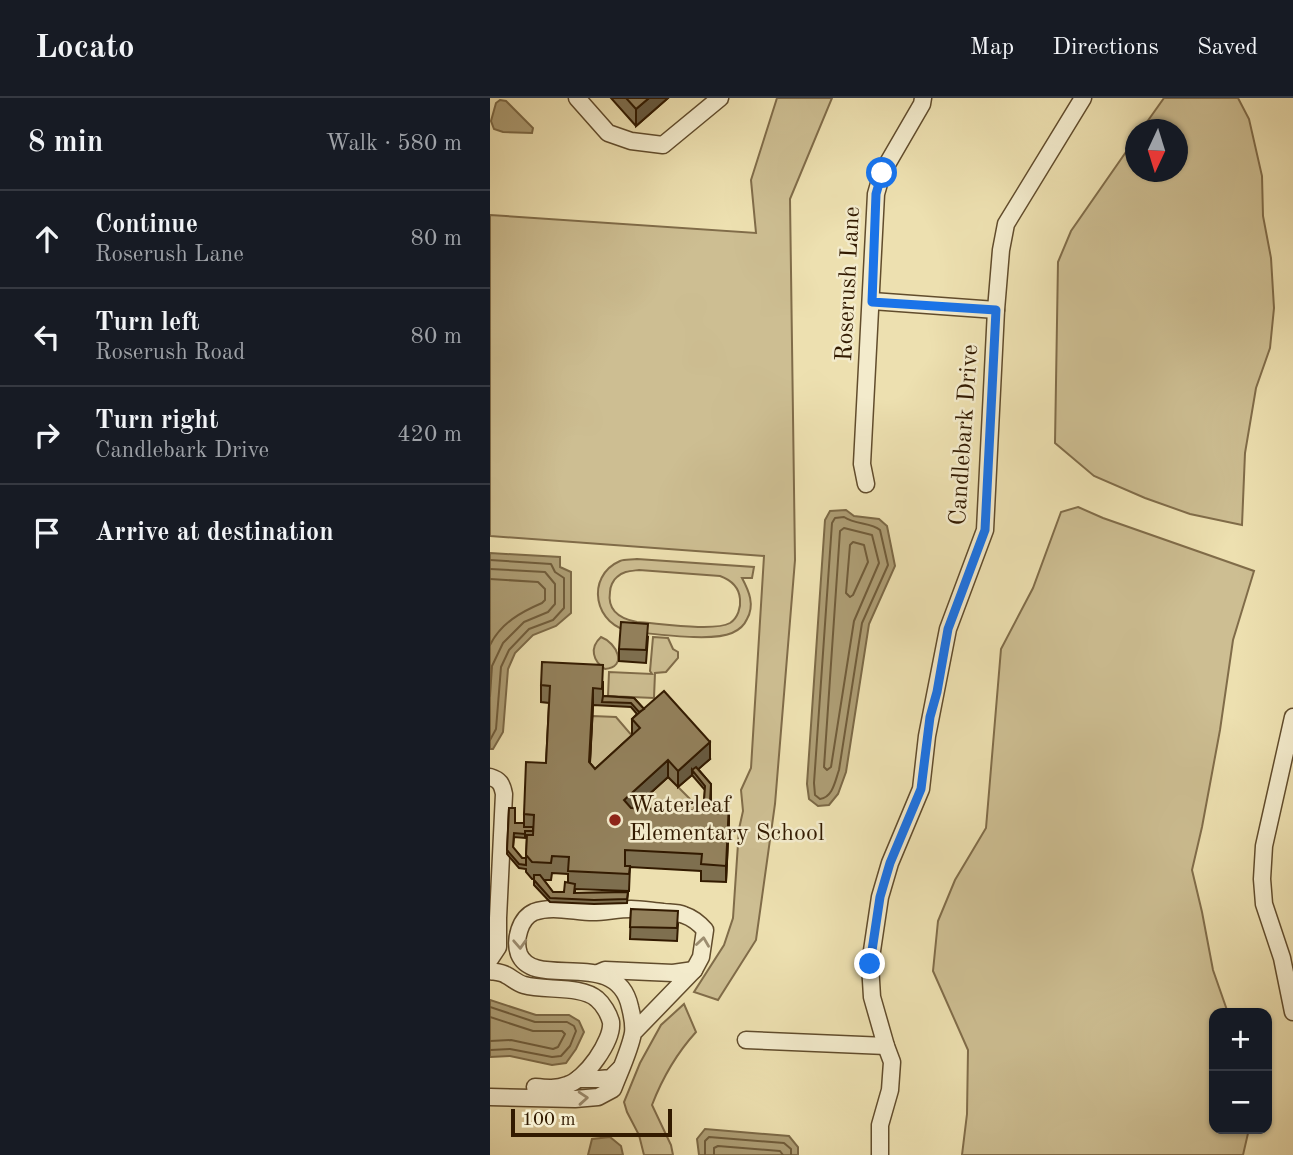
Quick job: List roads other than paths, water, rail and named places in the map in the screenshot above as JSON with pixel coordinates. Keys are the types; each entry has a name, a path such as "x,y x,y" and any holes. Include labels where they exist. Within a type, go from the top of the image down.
{"street":[{"path":"577,98 608,133 631,141 663,145 720,98"},
{"name":"Roserush Lane","path":"866,484 862,464 876,194 882,173 923,98"},
{"name":"Candlebark Drive","path":"880,1155 880,1125 890,1090 892,1062 872,997 870,964 883,886 921,789 930,717 948,629 985,530 1001,250 1006,224 1083,98"},
{"path":"872,302 996,310"},
{"path":"1293,717 1264,846 1262,879 1264,904 1282,958 1293,1012"},
{"path":"490,777 502,784 504,794 494,953 500,961 497,973 523,985 591,994 606,1010 611,1022 609,1036 598,1058 578,1079 568,1085 552,1088 490,1088"},
{"path":"490,1097 598,1097 613,1089 633,1032 630,1003 624,990 614,981 598,973 540,969 528,964 519,955 517,941 520,927 533,912 546,909 592,912 629,909 682,914 698,922 705,930 701,957 694,970 633,1032"},
{"path":"598,973 606,970 673,974 694,970"},
{"path":"746,1040 886,1046"},
{"path":"578,1079 611,1077 621,1069"}],"water":[{"path":"500,100 506,101 533,128 532,133 494,129 491,121 496,103"},
{"path":"846,510 854,516 879,519 887,526 895,566 869,624 846,772 838,794 829,805 818,806 809,799 807,784 825,520 830,511"},
{"path":"490,553 560,557 560,567 571,572 571,613 556,626 533,635 515,653 508,669 503,732 493,749 490,749"},
{"path":"490,1000 536,1015 569,1015 579,1021 584,1032 566,1063 552,1065 510,1056 490,1057"},
{"path":"705,1129 789,1136 798,1147 798,1155 699,1155 697,1139"},
{"path":"610,1137 621,1146 623,1155 588,1155 592,1139"}],"place":[{"name":"Waterleaf Elementary School","path":"615,820"}]}
